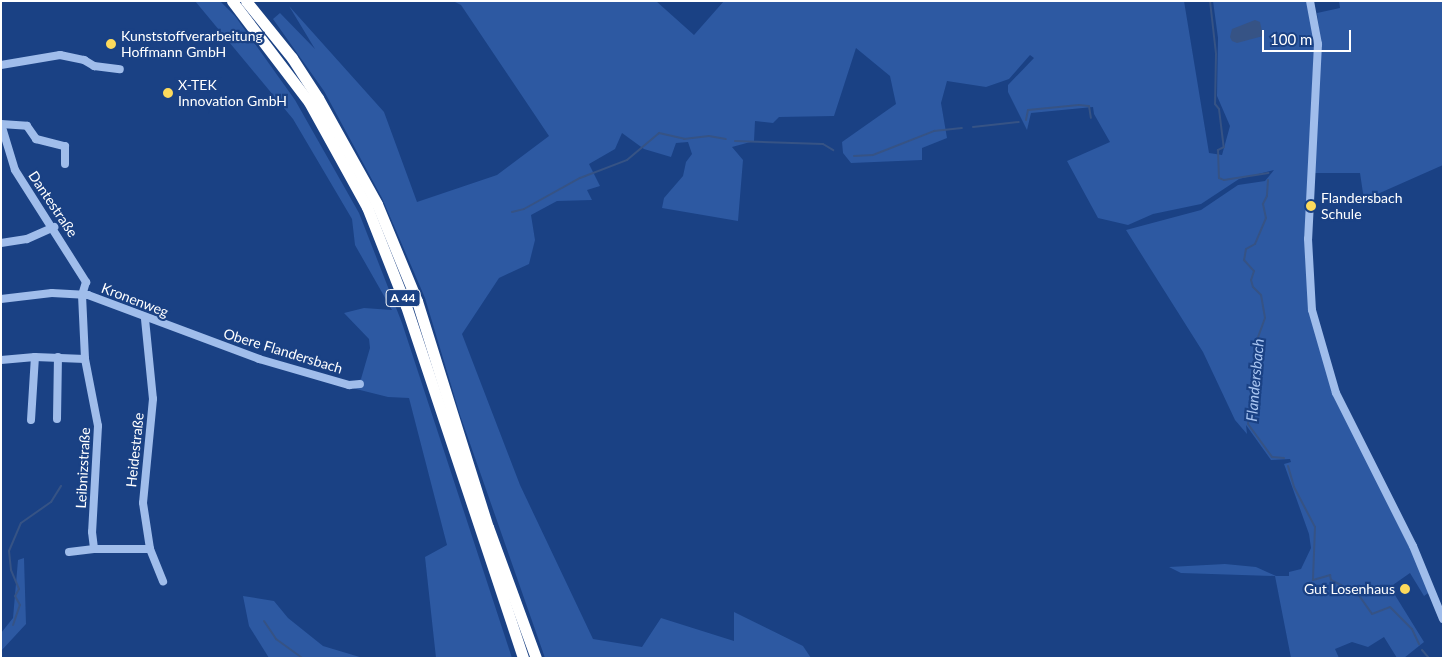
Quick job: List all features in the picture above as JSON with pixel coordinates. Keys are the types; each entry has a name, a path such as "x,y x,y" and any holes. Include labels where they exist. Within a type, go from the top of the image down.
{"highway":[{"name":"A 44","path":"232,1 309,102 366,207 406,306 510,625 523,658"},
{"name":"A 44","path":"246,1 292,58 318,98 377,204 417,301 474,483 536,658"}],"street":[{"path":"1310,1 1318,44 1308,239 1312,310 1336,393 1416,553 1443,619"},
{"path":"1,65 60,55 84,60 94,66 120,69"},
{"path":"1,124 27,126 36,139 65,146 64,164"},
{"name":"Dantestraße","path":"1,124 15,170 54,227 86,282 82,295 85,359"},
{"path":"1,243 27,240 54,227"},
{"name":"Kronenweg","path":"1,299 52,293 82,295 198,338"},
{"name":"Heidestraße","path":"145,319 153,399 143,503 150,550 162,580"},
{"name":"Obere Flandersbach","path":"198,338 349,384 360,384"},
{"path":"1,360 35,356 85,359"},
{"path":"32,420 35,356"},
{"path":"57,419 58,357"},
{"name":"Leibnizstraße","path":"85,359 98,426 92,532 94,549"},
{"path":"69,552 94,549 150,550"}],"shaded area":[{"path":"195,1 220,1 235,16 295,100 359,213 402,323 512,658 436,658 425,557 447,545 409,398 388,397 348,387 361,379 370,348 369,339 344,313 364,308 392,310 355,245 352,219 293,119"},
{"path":"453,1 656,1 694,35 724,1 1184,1 1209,153 1222,155 1230,126 1217,96 1218,38 1213,1 1308,1 1315,30 1305,242 1310,310 1334,394 1431,591 1424,596 1410,573 1390,587 1424,642 1404,658 1397,658 1384,637 1368,647 1352,642 1335,649 1339,658 1291,658 1275,576 1181,573 1169,567 1225,564 1256,567 1276,576 1289,576 1289,572 1301,569 1311,548 1309,534 1284,464 1291,462 1290,459 1271,460 1246,425 1247,434 1235,420 1203,352 1126,230 1201,210 1238,185 1265,181 1274,170 1239,179 1201,204 1153,214 1128,225 1098,218 1067,161 1110,142 1094,114 1093,107 1031,113 1027,130 1008,92 1008,85 1034,58 1030,55 1009,79 986,87 947,81 941,103 947,138 922,148 922,160 851,163 843,153 842,142 896,104 890,76 856,48 834,116 779,117 773,123 755,121 754,141 732,147 743,160 738,221 662,208 664,198 683,176 686,162 692,154 688,142 676,143 671,157 644,149 622,133 615,149 589,164 600,186 587,190 592,200 557,201 531,215 535,240 529,264 499,278 462,334 520,485 593,639 642,647 661,618 734,641 734,612 803,646 811,658 545,658 460,415 425,298 382,198 324,91 273,19 280,13 315,49 289,6 384,112 417,202 497,175 549,136 461,5"},
{"path":"1339,1 1443,1 1443,165 1364,200 1360,173 1313,173 1321,45 1317,13 1340,8"},
{"path":"1255,20 1260,22 1263,36 1237,43 1232,41 1230,37 1232,29"},
{"path":"24,558 26,624 1,651 1,633 13,618 18,560"},
{"path":"243,596 274,601 288,618 323,646 363,658 269,658 249,626"}],"waterway":[{"name":"Flandersbach","path":"1210,1 1216,54 1215,104 1219,109 1224,147 1218,150 1219,178 1224,180 1268,173"},
{"path":"1026,120 1028,110 1079,105 1089,106 1091,118"},
{"path":"973,127 1019,122"},
{"path":"854,156 873,155 934,131 962,128"},
{"path":"512,212 524,209 580,178 627,160 659,133 684,139 709,136 726,139"},
{"path":"735,141 823,144 833,150"},
{"name":"Flandersbach","path":"1268,180 1267,196 1263,204 1266,218 1255,244 1246,249 1244,260 1254,271 1251,280 1253,287 1261,295 1265,318 1256,343 1248,424 1272,457 1284,458"},
{"name":"Flandersbach","path":"1288,466 1294,487 1315,527 1313,580 1330,575 1331,580 1358,594 1372,614 1390,607 1412,629 1419,644"},
{"path":"13,625 20,605 15,596 19,589 11,570 9,551 21,523 51,502 61,486"},
{"path":"264,621 276,639 302,658"},
{"name":"Flandersbach","path":"1422,650 1429,658"}],"place":[{"name":"Kunststoffverarbeitung Hoffmann GmbH","path":"111,44"},
{"name":"X-TEK Innovation GmbH","path":"168,93"},
{"name":"Flandersbach Schule","path":"1311,206"},
{"name":"Gut Losenhaus","path":"1405,589"}]}
